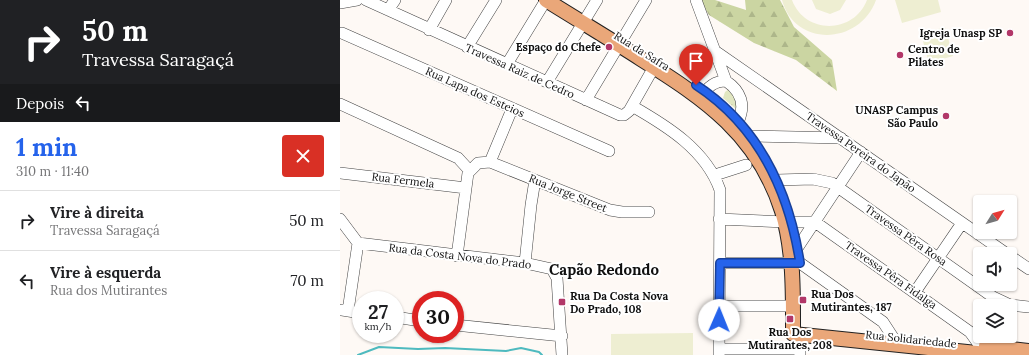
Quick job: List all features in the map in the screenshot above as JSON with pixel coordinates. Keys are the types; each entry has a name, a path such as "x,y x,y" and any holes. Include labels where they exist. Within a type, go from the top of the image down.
{"main road":[{"name":"Rua da Safra","path":"546,0 585,20 703,94 738,122 751,136 767,159 777,180 789,222"},
{"name":"Rua da Safra","path":"560,0 585,20"},
{"name":"Rua da Safra","path":"620,42 654,67 703,94"},
{"path":"703,94 734,128 756,157 773,187 789,222 798,247 793,306 797,331"},
{"path":"789,222 796,263 797,331"},
{"name":"Rua Solidariedade","path":"797,331 896,341 996,355"},
{"name":"Rua Solidariedade","path":"896,341 980,346 1029,351"}],"street":[{"path":"340,3 357,0"},
{"name":"Travessa Raiz de Cedro","path":"366,0 429,30 622,116 627,113 632,106"},
{"path":"388,10 395,0"},
{"path":"429,30 446,0"},
{"path":"467,47 496,0"},
{"path":"507,64 546,0"},
{"path":"547,82 597,0"},
{"path":"586,100 646,0"},
{"path":"696,0 726,81"},
{"name":"Rua Lapa dos Esteios","path":"342,33 609,151"},
{"name":"Travessa Pereira do Japão","path":"715,51 997,247"},
{"path":"654,67 632,106 675,133 692,148 715,175 720,190 719,352 795,353 797,331"},
{"path":"703,94 714,83 726,81 733,85 742,99 743,107 738,122"},
{"path":"340,104 458,158 470,170"},
{"path":"457,256 466,188 470,170 478,163 490,162 512,109"},
{"path":"751,136 841,138"},
{"path":"798,247 837,186 861,152"},
{"name":"Rua Jorge Street","path":"490,162 610,210 622,212 649,212"},
{"path":"715,175 746,165"},
{"name":"Rua Fermela","path":"340,173 466,188"},
{"name":"Travessa Pêra Rosa","path":"777,180 813,179 837,186 993,297 1010,304 1029,308"},
{"path":"525,263 530,205 535,180"},
{"path":"340,219 358,243 344,311"},
{"path":"720,219 815,222"},
{"name":"Travessa Pêra Fidalga","path":"815,222 970,332 980,346"},
{"path":"915,292 962,223"},
{"name":"Rua da Costa Nova do Prado","path":"358,243 525,263 549,268 555,273 557,278 562,336 562,355"},
{"path":"1017,261 1029,269"},
{"path":"720,263 796,263 883,322 896,341"},
{"path":"719,306 793,306"},
{"path":"464,326 562,336"}],"green space":[{"path":"700,0 715,0 746,10 745,0 780,0 794,27 832,60 837,91 796,60 754,43 709,15"},
{"path":"782,0 792,0 798,11 807,20 830,26 841,24 852,19 861,11 867,0 876,0 868,15 856,26 843,32 828,35 813,33 800,27 789,16"},
{"path":"812,0 846,0 840,10 830,14 816,9"},
{"path":"895,0 938,0 941,12 902,23"},
{"path":"945,27 953,56 929,63 921,34"},
{"path":"729,89 736,100 736,109 723,98 725,92"},
{"path":"693,333 693,355 611,355 611,334"}],"waterway":[{"path":"358,355 379,347 506,351 521,348 539,352 542,355"}],"place":[{"name":"Igreja Unasp SP","path":"1010,33"},
{"name":"Espaço do Chefe","path":"609,47"},
{"name":"Centro de Pilates","path":"900,55"},
{"name":"UNASP Campus São Paulo","path":"946,116"},
{"name":"Rua Dos Mutirantes, 187","path":"803,300"},
{"name":"Rua Da Costa Nova Do Prado, 108","path":"562,302"},
{"name":"Rua Dos Mutirantes, 208","path":"790,319"}],"district":[{"name":"Capão Redondo","path":"604,270"}],"route":[{"path":"696,85 718,101 751,136 767,159 785,198 793,222 800,263 720,263 719,320"}]}
